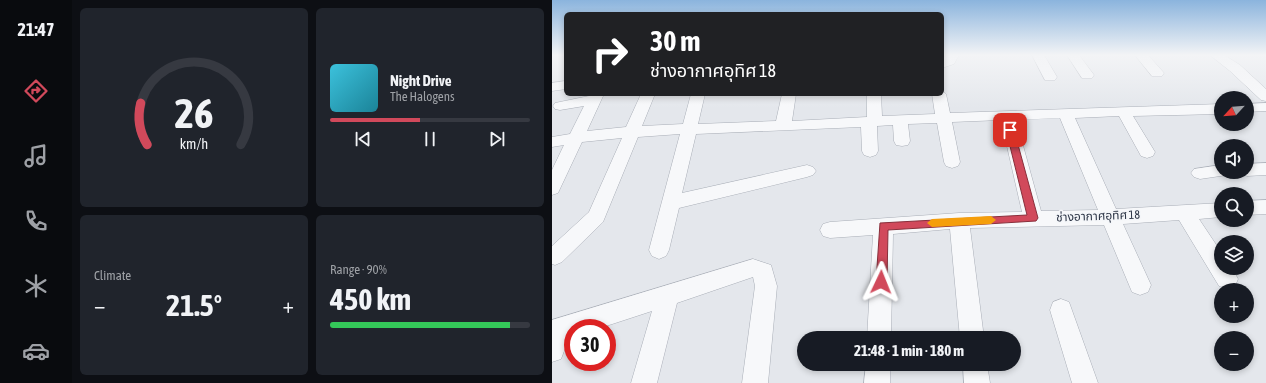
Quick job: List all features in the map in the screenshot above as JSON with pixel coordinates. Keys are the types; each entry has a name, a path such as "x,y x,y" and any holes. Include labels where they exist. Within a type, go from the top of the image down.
{"street":[{"path":"1048,73 1050,77"},
{"path":"1240,73 1266,97"},
{"path":"552,87 564,85"},
{"path":"555,256 596,217 647,96"},
{"path":"660,250 698,96"},
{"path":"783,126 789,96"},
{"path":"870,151 874,96"},
{"path":"939,96 952,162"},
{"path":"560,106 595,97"},
{"path":"552,188 595,97"},
{"path":"1254,108 1266,107"},
{"path":"552,142 576,137 632,133 900,119 1214,108"},
{"path":"1123,111 1147,152"},
{"path":"1065,113 1112,217 1140,285"},
{"path":"1007,116 1033,218"},
{"path":"900,119 902,141"},
{"path":"1254,170 1266,169"},
{"path":"671,203 807,171"},
{"path":"1200,173 1214,172"},
{"path":"1254,208 1266,207"},
{"name":"ช่างอากาศอุทิศ 18","path":"830,230 959,221 1112,217 1214,210"},
{"path":"1184,212 1228,279"},
{"path":"959,221 971,331"},
{"path":"879,331 884,226"},
{"path":"555,337 753,268 763,272 766,286 755,383"},
{"path":"644,383 667,297"},
{"path":"1062,310 1085,383"},
{"path":"877,383 878,371"},
{"path":"975,371 977,383"}],"slow traffic":[{"path":"932,223 991,220"}],"route":[{"path":"881,282 884,226 1033,218 1010,130"}]}
